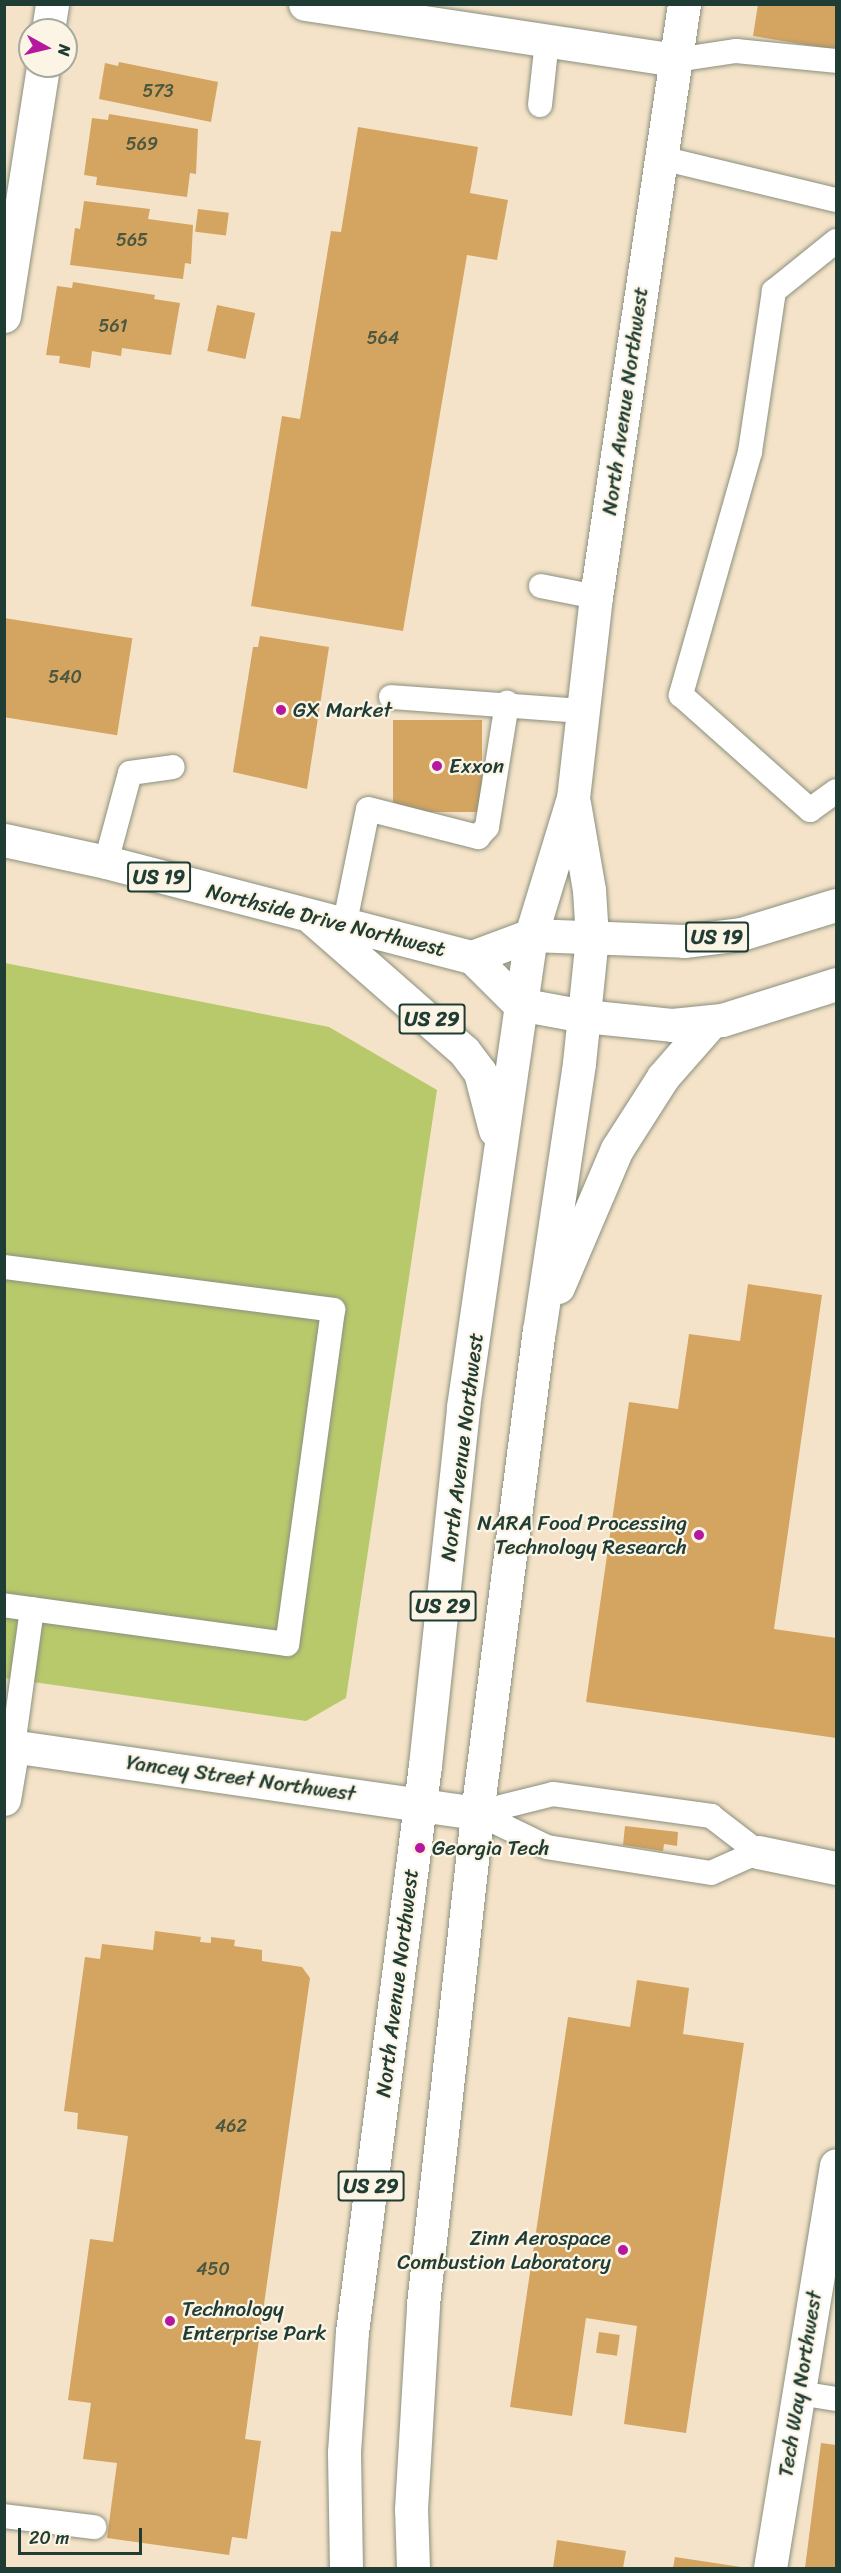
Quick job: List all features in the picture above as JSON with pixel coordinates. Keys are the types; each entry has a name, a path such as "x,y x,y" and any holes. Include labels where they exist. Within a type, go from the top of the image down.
{"main road":[{"path":"305,4 676,60"},
{"name":"North Avenue Northwest","path":"346,2568 344,2452 352,2332 420,1804 464,1407 519,1004 531,935 573,798 596,597 684,4"},
{"path":"4,316 41,78"},
{"name":"North Avenue Northwest","path":"413,2568 411,2509 423,2304 477,1813 539,1331 584,1016 592,938 589,890 573,798"},
{"name":"Northside Drive Northwest","path":"4,840 106,862 344,927 472,957 519,1004"},
{"name":"Northside Drive Northwest","path":"472,957 531,935 684,941 741,934 837,905"},
{"name":"US 29","path":"312,918 464,1051 480,1072 500,1155"},
{"path":"519,1004 584,1016 672,1025 712,1021 837,984"},
{"path":"539,1331 617,1149 663,1077 712,1021"},
{"path":"4,1799 9,1745"},
{"name":"Yancey Street Northwest","path":"9,1745 477,1813"},
{"path":"758,1852 837,1868"},
{"name":"Tech Way Northwest","path":"770,2568 837,2165"}],"lane":[{"path":"540,105 547,41"},
{"path":"676,60 736,51 837,61"},
{"path":"661,158 837,200"},
{"path":"837,241 774,291 750,452 681,695 810,810 837,791"},
{"path":"541,586 596,597"},
{"path":"391,697 507,703 583,711"},
{"path":"344,927 368,809 478,837 487,827 507,703"},
{"path":"106,862 130,773 173,768"},
{"path":"4,1267 333,1310 286,1644 4,1605"},
{"path":"9,1745 32,1608"},
{"path":"554,1794 628,1804 711,1816 758,1852 711,1873 547,1846 477,1813 554,1794"},
{"path":"799,2393 837,2399"},
{"path":"4,2516 94,2527"}],"green space":[{"path":"5,963 329,1027 437,1090 346,1698 306,1721 5,1678"}],"building":[{"path":"758,4 836,4 836,50 753,36"},
{"path":"119,62 218,82 211,122 99,99 105,63 118,66"},
{"path":"109,114 198,129 196,174 190,173 187,197 96,185 97,177 84,175 92,118 108,120"},
{"path":"358,127 478,147 470,193 508,200 497,260 467,255 403,631 251,606 282,416 300,419 331,231 341,232"},
{"path":"84,201 150,209 148,219 193,225 191,264 185,263 183,279 70,265 75,228 80,229"},
{"path":"198,209 229,213 226,236 195,232"},
{"path":"73,282 155,295 154,299 180,303 171,355 122,348 121,356 92,351 90,368 59,363 60,356 46,355 57,286 72,288"},
{"path":"217,305 255,313 245,359 207,351"},
{"path":"4,618 132,638 117,735 4,717"},
{"name":"GX Market","path":"260,636 329,647 307,789 233,772 253,647 258,647"},
{"name":"Exxon","path":"393,720 482,720 482,812 393,812"},
{"name":"NARA Food Processing Technology Research","path":"748,1284 822,1295 774,1629 836,1638 836,1738 586,1702 629,1402 678,1409 689,1334 740,1341"},
{"path":"625,1826 678,1832 677,1846 664,1844 663,1851 623,1845"},
{"name":"Technology Enterprise Park","path":"155,1931 201,1937 200,1942 211,1943 211,1937 235,1940 234,1946 262,1950 262,1961 302,1967 310,1978 245,2439 261,2441 247,2539 232,2537 229,2555 107,2538 117,2463 83,2459 91,2403 68,2400 90,2239 113,2242 128,2136 77,2129 78,2113 64,2111 85,1957 100,1959 102,1944 153,1950"},
{"name":"Zinn Aerospace Combustion Laboratory","path":"637,1980 689,1988 683,2034 744,2043 686,2433 624,2424 637,2326 586,2318 572,2416 510,2407 568,2017 630,2027"},
{"path":"599,2332 620,2335 617,2356 596,2353"},
{"path":"821,2443 836,2445 836,2568 805,2568"},
{"path":"557,2540 626,2551 623,2568 553,2568"},
{"path":"675,2557 741,2567 741,2568 673,2568"}],"place":[{"name":"GX Market","path":"281,710"},
{"name":"Exxon","path":"437,766"},
{"name":"NARA Food Processing Technology Research","path":"699,1535"},
{"name":"Georgia Tech","path":"420,1848"},
{"name":"Zinn Aerospace Combustion Laboratory","path":"623,2250"},
{"name":"Technology Enterprise Park","path":"170,2321"}]}
